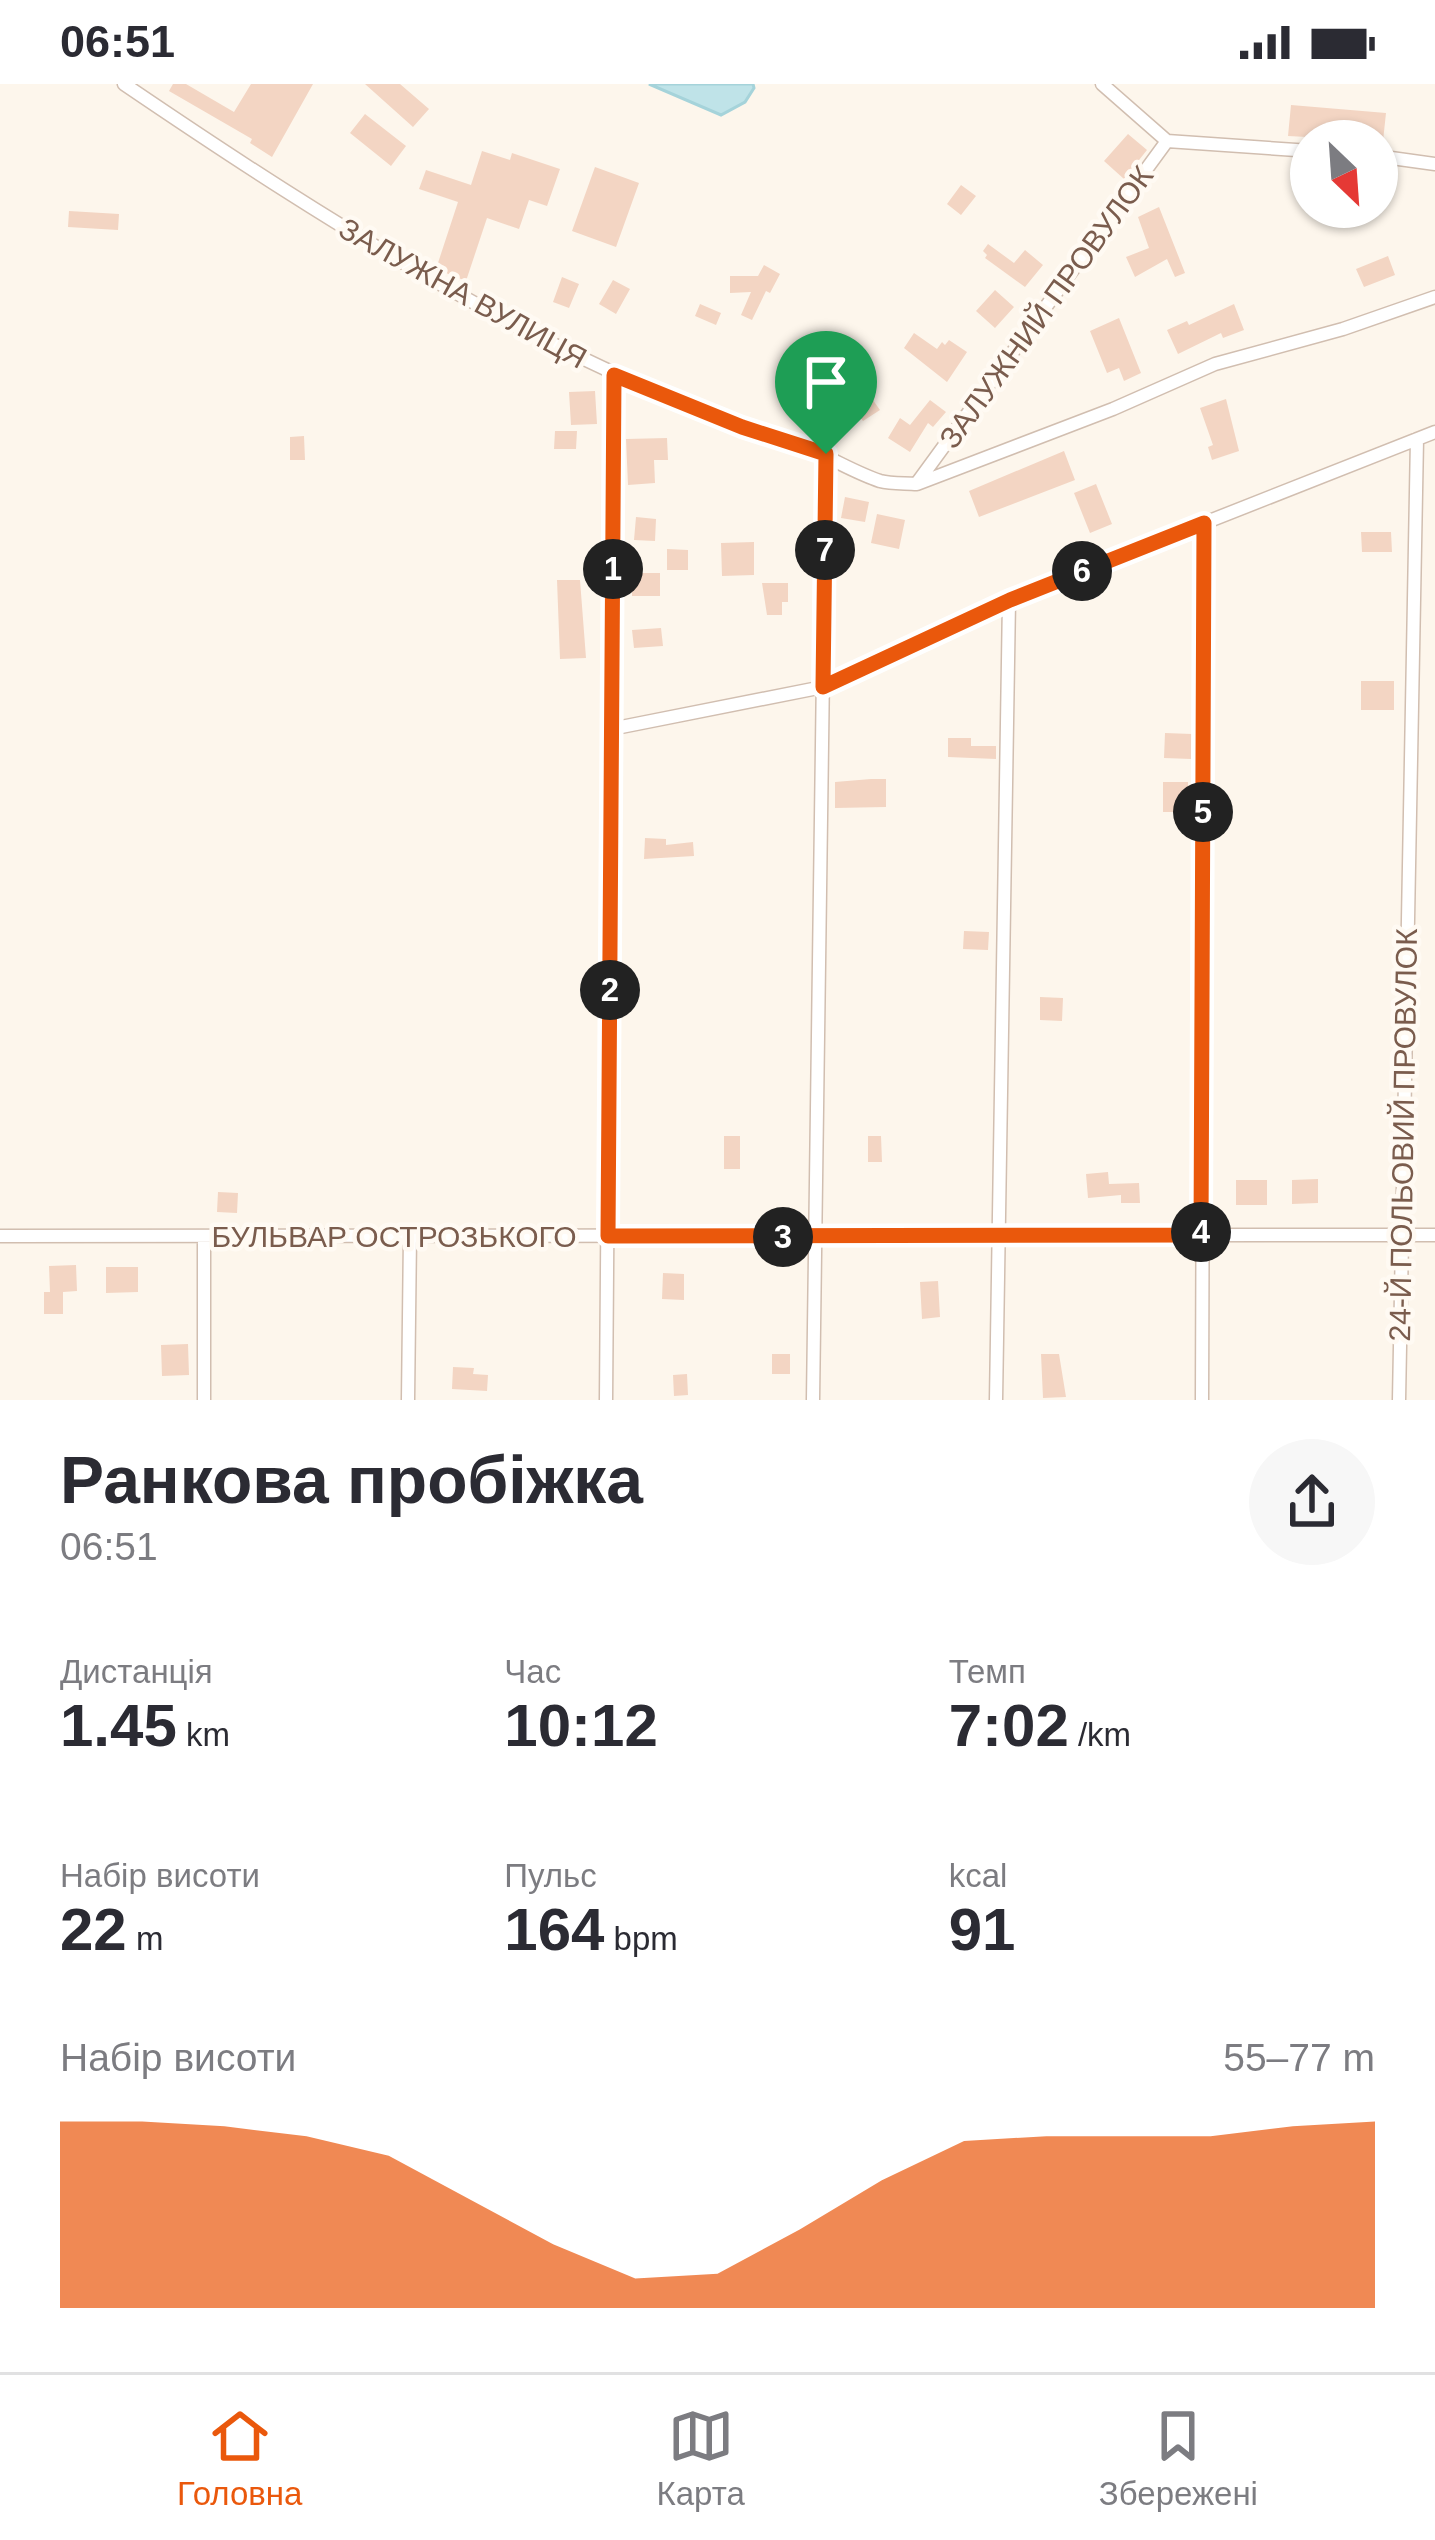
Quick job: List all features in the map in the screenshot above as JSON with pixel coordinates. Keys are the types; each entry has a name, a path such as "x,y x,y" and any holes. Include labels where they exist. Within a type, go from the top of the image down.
{"street":[{"name":"ЗАЛУЖНА ВУЛИЦЯ","path":"124,84 457,296 614,375 742,427 826,454 883,482 916,484"},
{"name":"ЗАЛУЖНИЙ ПРОВУЛОК","path":"916,484 1167,141 1102,84"},
{"path":"1167,141 1290,150"},
{"path":"1398,158 1435,164"},
{"path":"916,484 1113,409 1215,364 1343,329 1435,297"},
{"path":"607,1400 614,375"},
{"path":"611,729 823,687 1010,600 1435,432"},
{"name":"24-Й ПОЛЬОВИЙ ПРОВУЛОК","path":"1399,1400 1417,439"},
{"path":"813,1400 826,454"},
{"path":"1202,1400 1204,523"},
{"path":"996,1400 1010,600"},
{"name":"БУЛЬВАР ОСТРОЗЬКОГО","path":"0,1236 1435,1235"},
{"path":"204,1236 204,1400"},
{"path":"408,1400 410,1236"}],"water":[{"path":"649,84 753,84 754,88 745,102 721,115"}],"building":[{"path":"173,84 186,84 234,112 251,84 313,84 272,157 250,143 252,139 169,91"},
{"path":"365,84 400,84 429,109 413,127"},
{"path":"1291,105 1386,113 1385,120 1290,120 1288,136"},
{"path":"365,114 406,146 391,166 350,133"},
{"path":"1128,134 1147,150 1124,179 1104,161"},
{"path":"482,151 510,160 512,153 560,169 547,206 529,200 519,229 487,218 466,281 436,269 458,202 419,189 426,170 471,185"},
{"path":"595,167 639,183 616,247 572,231"},
{"path":"961,185 976,196 961,215 947,204"},
{"path":"1159,207 1185,273 1175,277 1167,259 1135,277 1126,257 1149,248 1138,217"},
{"path":"69,211 119,214 118,230 68,227"},
{"path":"988,244 1014,263 1025,250 1043,265 1025,287 985,258"},
{"path":"1388,256 1395,275 1364,287 1356,269"},
{"path":"764,265 780,274 752,320 741,315 751,292 730,293 730,276 758,276"},
{"path":"562,277 579,284 569,308 553,302"},
{"path":"613,280 630,289 616,314 599,304"},
{"path":"995,290 1014,307 995,328 976,311"},
{"path":"700,304 721,313 716,325 695,316"},
{"path":"1234,304 1244,330 1223,338 1221,333 1178,354 1167,330"},
{"path":"1119,318 1141,373 1124,381 1119,368 1107,373 1090,331"},
{"path":"914,333 937,349 949,340 967,352 947,382 904,348"},
{"path":"790,355 813,368 799,391 776,378"},
{"path":"831,382 839,390 815,417 807,410"},
{"path":"595,391 597,424 571,425 569,392"},
{"path":"870,396 880,410 863,421 853,408"},
{"path":"1226,399 1239,451 1212,460 1208,447 1213,445 1200,408"},
{"path":"930,400 946,412 933,427 928,423 910,452 888,438 900,418 910,425"},
{"path":"555,431 577,431 576,449 554,449"},
{"path":"304,436 305,460 290,460 290,437"},
{"path":"667,438 668,460 654,460 655,483 628,485 626,439"},
{"path":"1064,451 1075,480 979,517 969,491"},
{"path":"1096,484 1112,524 1090,533 1074,493"},
{"path":"845,497 869,502 865,522 841,518"},
{"path":"877,514 905,520 899,549 871,543"},
{"path":"636,517 656,519 655,541 634,540"},
{"path":"1361,532 1391,532 1392,552 1362,552"},
{"path":"754,542 754,575 722,576 721,543"},
{"path":"667,549 688,550 688,570 667,570"},
{"path":"632,573 660,573 660,596 632,596"},
{"path":"557,580 580,580 586,658 560,659"},
{"path":"762,583 788,583 782,615 767,615"},
{"path":"661,628 663,646 634,648 632,630"},
{"path":"1361,681 1394,681 1394,710 1361,710"},
{"path":"1165,733 1192,734 1191,759 1164,758"},
{"path":"948,738 971,738 971,746 996,746 996,759 948,757"},
{"path":"886,779 886,807 835,808 835,782"},
{"path":"1163,782 1188,782 1189,812 1163,812"},
{"path":"645,838 666,839 666,845 693,842 694,856 644,859"},
{"path":"964,931 989,932 988,950 963,949"},
{"path":"1040,997 1063,998 1062,1021 1040,1020"},
{"path":"724,1136 740,1136 740,1169 724,1169"},
{"path":"868,1136 881,1136 882,1162 868,1162"},
{"path":"1108,1172 1109,1184 1139,1183 1140,1203 1121,1203 1121,1195 1088,1198 1086,1174"},
{"path":"1318,1179 1318,1203 1292,1204 1292,1180"},
{"path":"1236,1180 1267,1180 1267,1205 1236,1205"},
{"path":"218,1192 238,1193 237,1213 217,1212"},
{"path":"76,1265 77,1291 63,1292 63,1314 44,1314 44,1292 50,1292 49,1266"},
{"path":"106,1267 138,1267 138,1292 106,1293"},
{"path":"663,1273 684,1274 684,1300 662,1299"},
{"path":"938,1281 940,1317 922,1319 920,1282"},
{"path":"188,1344 189,1375 162,1376 161,1345"},
{"path":"772,1354 790,1354 790,1374 772,1374"},
{"path":"1041,1354 1059,1354 1066,1397 1043,1398"},
{"path":"453,1367 474,1368 473,1374 488,1375 487,1391 452,1389"},
{"path":"687,1374 688,1395 674,1396 673,1375"}],"route":[{"path":"614,375 742,427 826,454 823,687 1010,600 1204,523 1201,1235 608,1236 614,375"}]}
